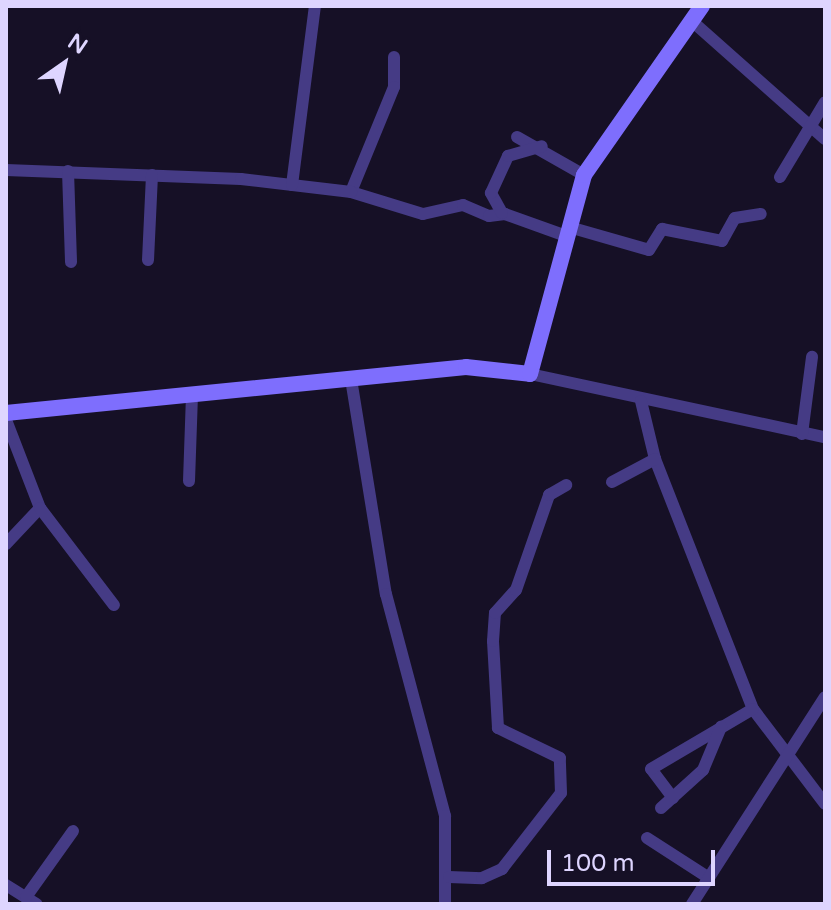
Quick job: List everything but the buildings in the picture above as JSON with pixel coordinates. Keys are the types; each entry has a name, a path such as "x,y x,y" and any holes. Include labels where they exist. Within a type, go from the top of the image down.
{"street":[{"path":"292,185 315,6"},
{"path":"530,374 584,175 702,6"},
{"path":"693,22 810,122 825,139"},
{"path":"351,192 394,87 394,57"},
{"path":"780,177 810,122 825,102"},
{"path":"517,137 542,146 584,175"},
{"path":"502,213 491,193 508,156 542,146"},
{"path":"6,170 152,175 351,192 423,214 453,205 502,213 649,250 662,229 722,241 735,218 761,214"},
{"path":"68,171 71,262"},
{"path":"148,260 152,175"},
{"path":"802,434 812,357"},
{"path":"6,413 466,367 530,374 641,401 825,437"},
{"path":"351,379 386,594 445,816 449,877 445,904"},
{"path":"189,481 192,393"},
{"path":"641,401 655,459 753,709 825,804"},
{"path":"6,420 40,508 114,605"},
{"path":"612,482 655,459"},
{"path":"449,877 482,878 502,869 561,793 560,758 498,728 493,641 495,613 516,590 549,495 566,485"},
{"path":"6,544 40,508"},
{"path":"692,904 791,759 825,697"},
{"path":"673,798 651,769 753,709"},
{"path":"661,808 709,762 721,727"},
{"path":"6,885 31,901 73,831"},
{"path":"647,838 709,878"}]}
